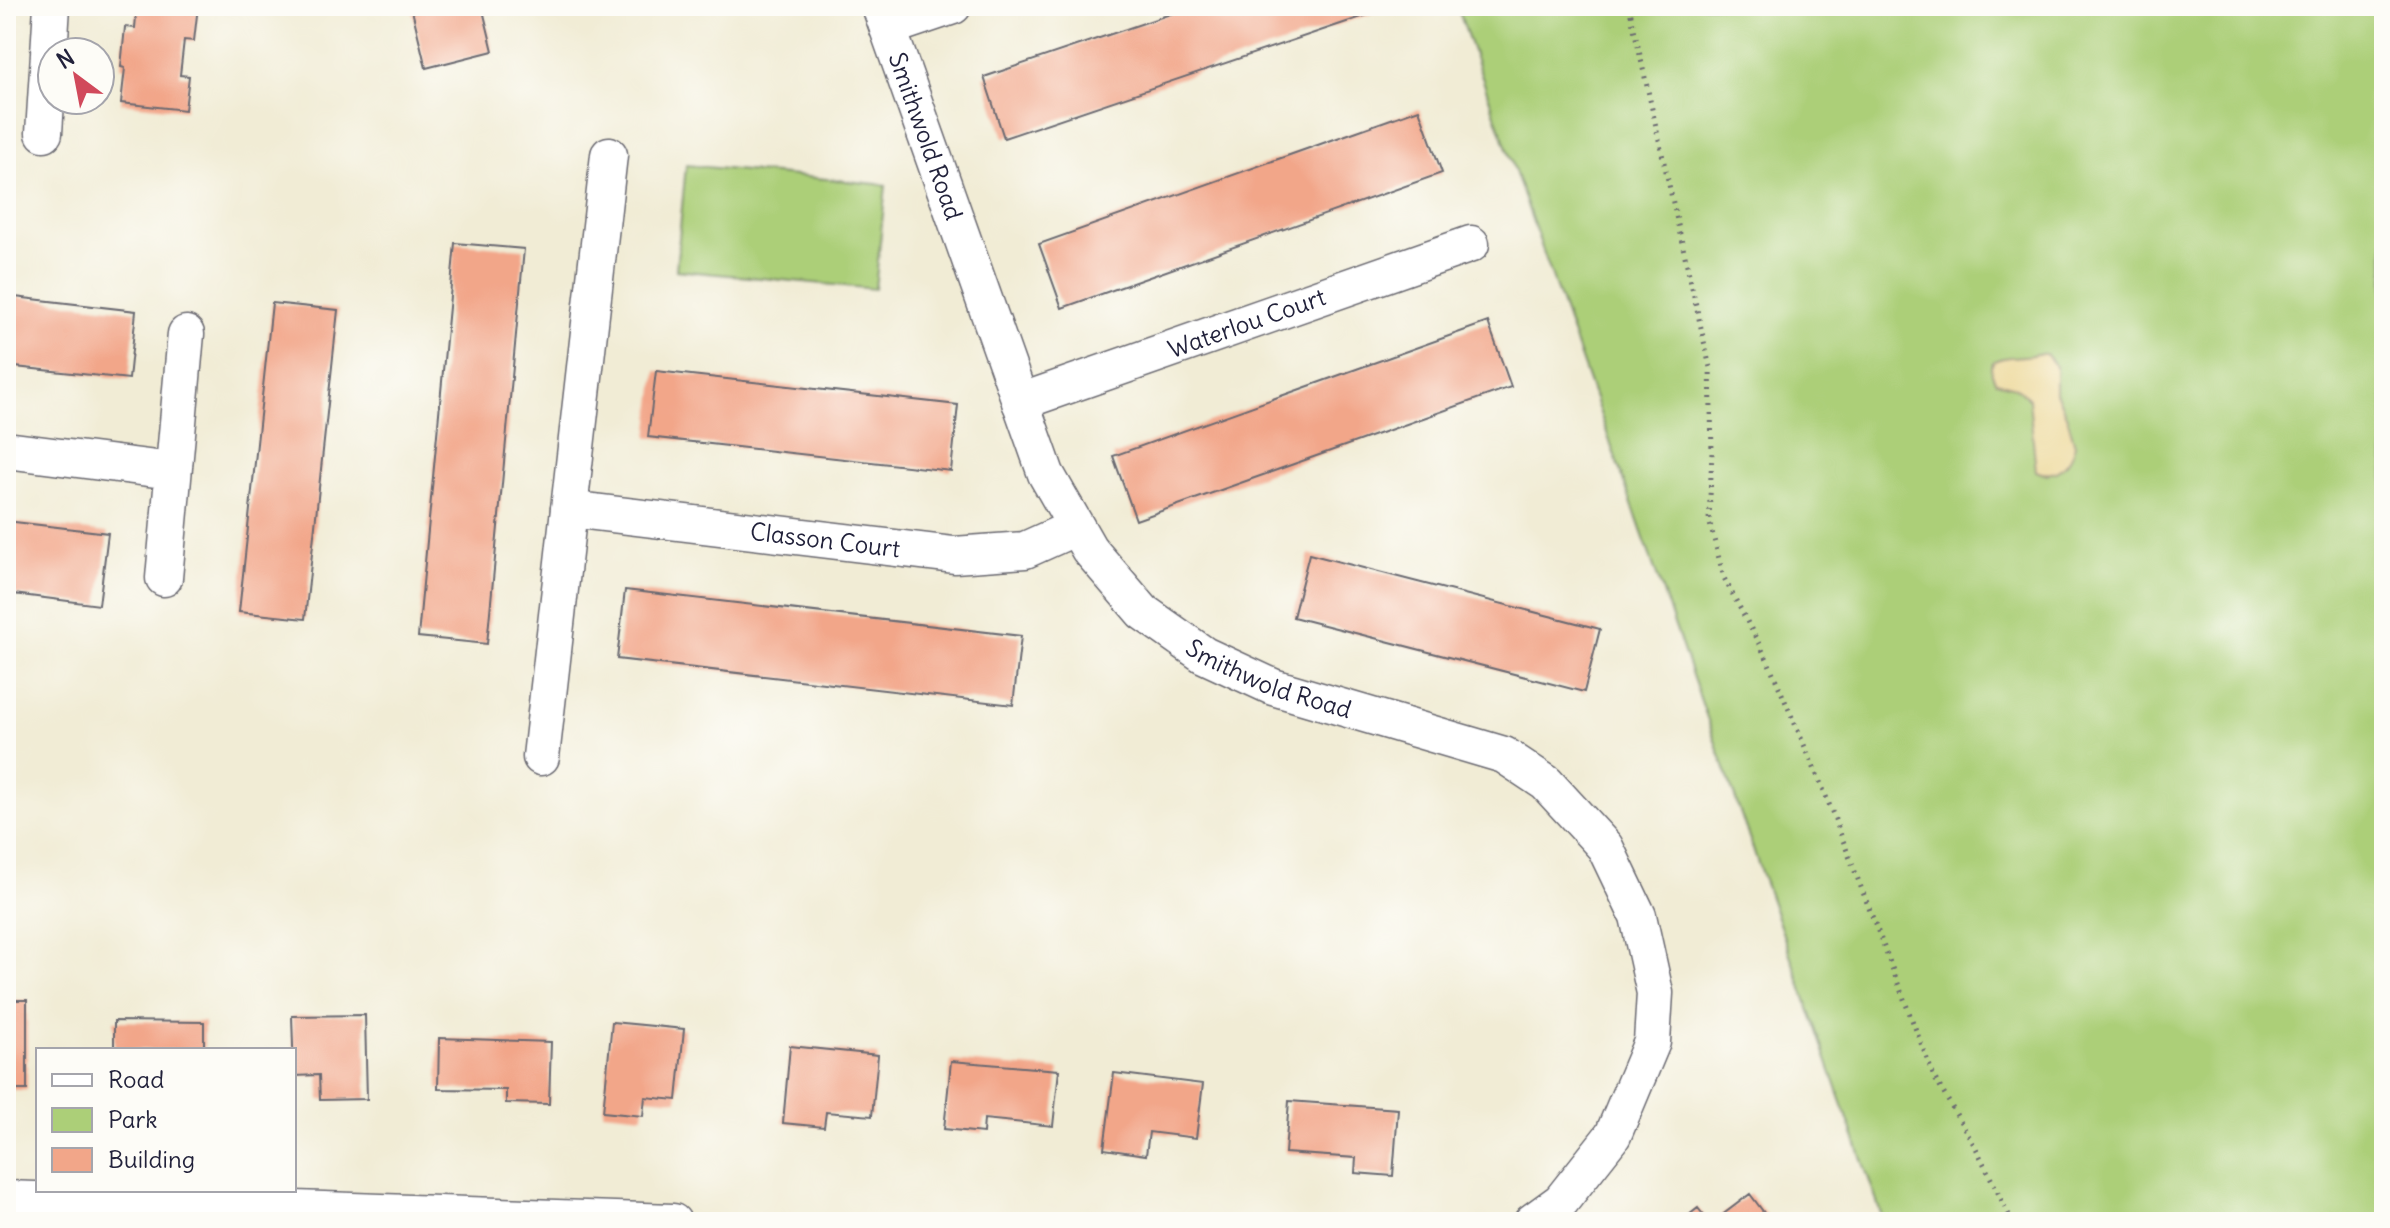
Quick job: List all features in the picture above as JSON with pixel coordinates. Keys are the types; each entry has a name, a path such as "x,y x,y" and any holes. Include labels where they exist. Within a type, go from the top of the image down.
{"street":[{"path":"44,133 52,6"},
{"path":"884,17 953,6"},
{"name":"Smithwold Road","path":"884,17 1046,474 1089,549 1143,612 1204,655 1273,687 1504,755 1546,783 1605,847 1638,916 1655,993 1652,1042 1613,1135 1561,1201 1532,1222"},
{"path":"541,757 609,155"},
{"name":"Waterlou Court","path":"1020,402 1471,244"},
{"path":"164,578 186,334"},
{"path":"6,450 172,471"},
{"name":"Classon Court","path":"569,509 954,555 1025,550 1076,527"},
{"path":"6,1199 673,1222"}],"path":[{"path":"1629,6 1710,368 1712,452 1709,520 1724,578 1767,659 1824,791 1934,1077 1976,1148 2007,1219 2019,1222"}],"green space":[{"path":"1457,6 2384,6 2384,1222 1884,1222"},
{"path":"686,165 886,185 875,289 676,270"}],"sand":[{"path":"2046,354 2056,366 2056,393 2075,445 2066,464 2050,473 2036,471 2029,399 2016,387 1996,382 1991,372 1996,360"}],"building":[{"path":"137,6 198,6 194,41 184,40 180,75 189,76 185,110 121,103 125,27 135,28"},
{"path":"411,6 482,6 493,51 426,68"},
{"path":"1194,6 1384,6 1385,9 1004,138 984,77"},
{"path":"1419,109 1442,173 1062,308 1039,244"},
{"path":"455,243 524,249 487,644 418,637"},
{"path":"6,296 136,311 129,379 6,366"},
{"path":"272,303 338,310 305,619 239,612"},
{"path":"1488,322 1511,387 1136,520 1113,456"},
{"path":"656,371 958,405 951,471 648,437"},
{"path":"6,521 108,533 99,605 6,593"},
{"path":"1309,554 1600,629 1584,692 1293,617"},
{"path":"625,590 1021,636 1013,705 617,659"},
{"path":"6,1000 27,1000 27,1090 6,1090"},
{"path":"365,1015 367,1099 320,1100 319,1075 296,1076 292,1016"},
{"path":"114,1021 204,1022 204,1048 114,1048"},
{"path":"612,1022 684,1029 677,1100 645,1097 643,1116 603,1112"},
{"path":"439,1038 551,1042 549,1104 506,1103 506,1090 438,1089"},
{"path":"790,1046 878,1055 872,1116 826,1112 824,1127 783,1123"},
{"path":"951,1061 1059,1070 1053,1126 984,1119 983,1133 944,1129"},
{"path":"1114,1073 1203,1084 1196,1138 1149,1132 1146,1155 1104,1149"},
{"path":"1289,1101 1398,1109 1393,1176 1355,1173 1356,1158 1285,1153"},
{"path":"1750,1194 1771,1222 1713,1222"},
{"path":"1698,1208 1709,1222 1680,1222"}]}
